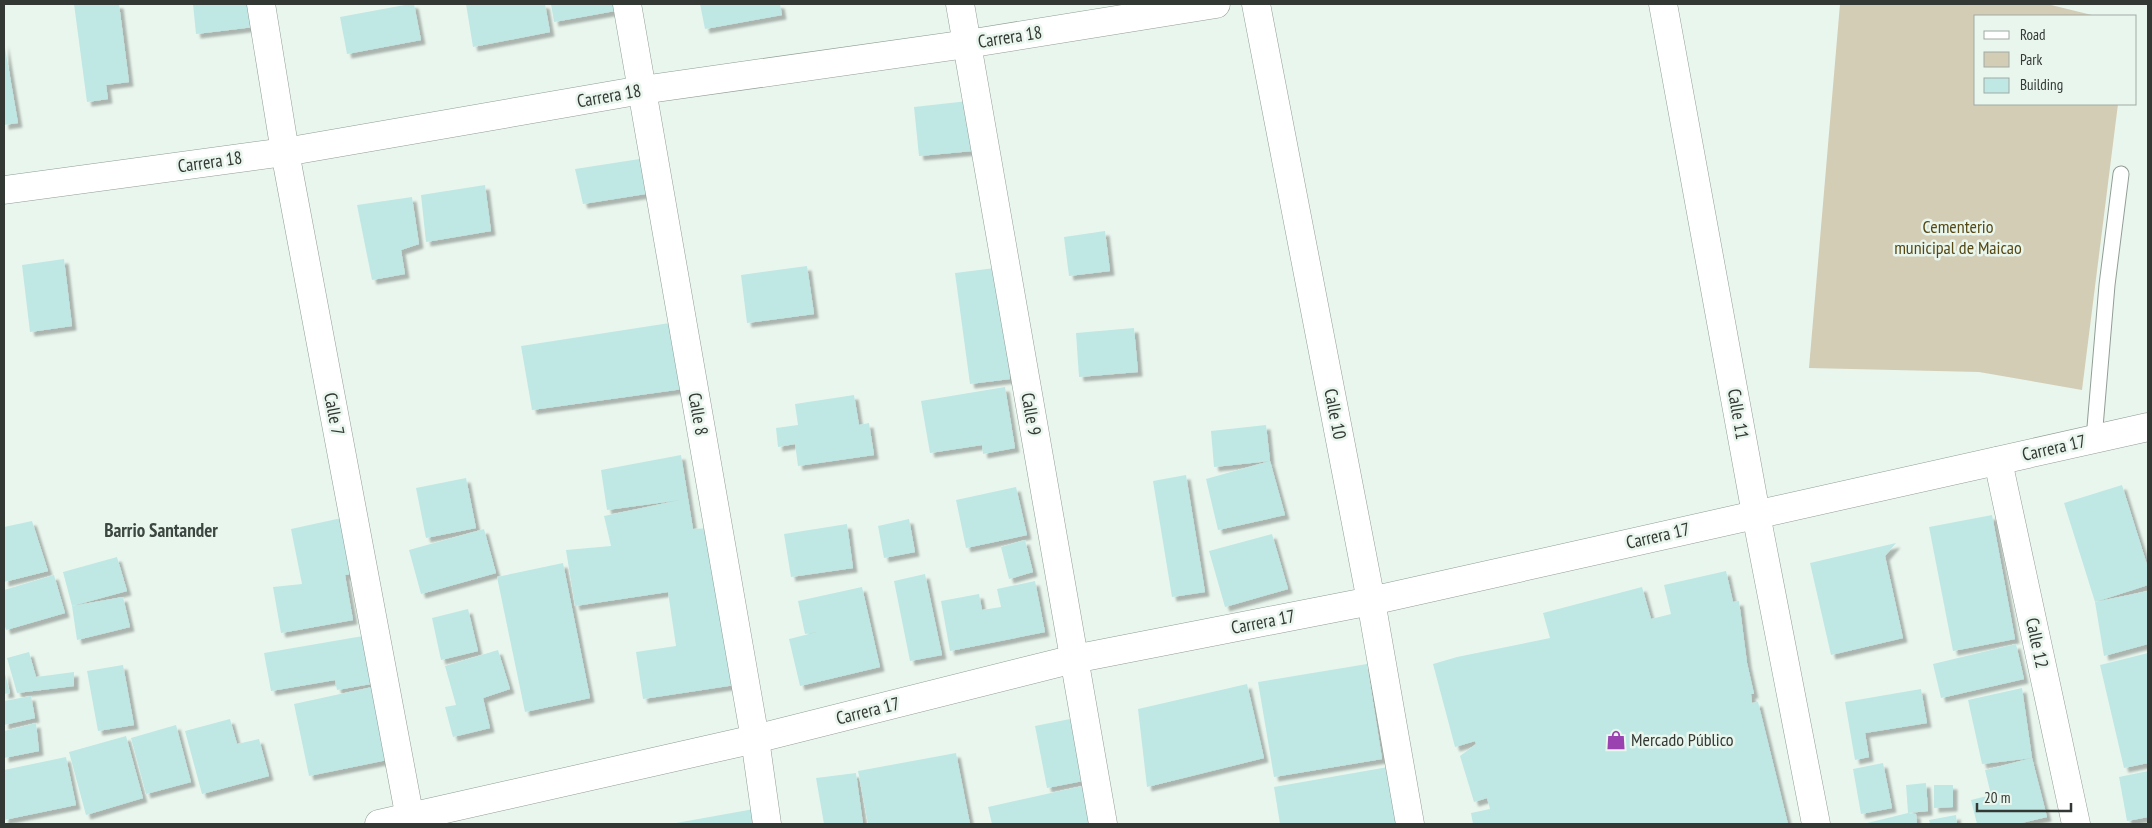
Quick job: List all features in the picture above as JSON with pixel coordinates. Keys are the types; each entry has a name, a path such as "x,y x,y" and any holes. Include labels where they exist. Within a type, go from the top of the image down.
{"street":[{"name":"Calle 7","path":"261,4 285,152 411,821"},
{"name":"Calle 8","path":"627,4 755,739 767,824"},
{"name":"Calle 9","path":"960,4 1103,824"},
{"name":"Carrera 18","path":"4,190 285,152 642,90 967,44 1216,4"},
{"name":"Calle 10","path":"1256,4 1371,601 1410,824"},
{"name":"Calle 11","path":"1663,4 1756,514 1816,824"},
{"name":"Carrera 17","path":"379,824 411,821 755,739 1074,659 1371,601 2148,427"},
{"name":"Calle 12","path":"1998,461 2076,824"}],"lane":[{"path":"2094,439 2107,285 2121,174"}],"green space":[{"name":"Cementerio municipal de Maicao","path":"1840,4 2047,4 2092,15 1974,15 1974,105 2118,105 2082,390 1979,372 1809,368"}],"building":[{"path":"74,4 119,4 129,82 106,85 108,99 87,102"},
{"path":"193,4 259,4 262,26 196,34"},
{"path":"414,4 421,40 347,54 340,17"},
{"path":"466,4 545,4 550,32 473,47"},
{"path":"551,4 614,4 615,11 554,22"},
{"path":"700,4 780,4 782,15 705,29"},
{"path":"4,42 18,123 4,125"},
{"path":"968,101 973,151 919,156 914,107"},
{"path":"646,158 652,193 583,204 575,169"},
{"path":"485,185 491,231 426,242 421,195"},
{"path":"412,197 419,244 401,250 405,274 372,280 357,205"},
{"path":"1105,231 1110,271 1069,276 1064,237"},
{"path":"64,259 72,326 30,332 22,265"},
{"path":"807,266 814,314 747,323 741,275"},
{"path":"995,268 1010,379 970,384 955,273"},
{"path":"676,322 683,389 532,410 521,346"},
{"path":"1134,328 1138,372 1079,377 1076,333"},
{"path":"1005,387 1015,448 983,454 982,445 930,453 921,401"},
{"path":"854,395 859,425 869,423 874,455 798,466 795,444 778,447 776,428 798,425 795,404"},
{"path":"1266,425 1270,461 1214,467 1211,431"},
{"path":"681,455 693,529 712,528 735,685 643,699 636,652 676,646 668,592 575,606 566,550 611,546 604,516 680,500 607,510 601,470"},
{"path":"1270,461 1285,515 1218,530 1206,479"},
{"path":"1186,475 1205,592 1172,597 1153,481"},
{"path":"466,478 476,528 426,538 416,488"},
{"path":"2122,485 2148,568 2148,585 2095,602 2064,503"},
{"path":"1016,487 1027,535 966,548 956,500"},
{"path":"1992,515 2015,639 1953,651 1929,527"},
{"path":"346,517 357,573 345,575 353,620 281,633 273,587 302,584 291,529"},
{"path":"909,519 915,552 884,558 878,526"},
{"path":"32,521 48,571 4,582 4,527"},
{"path":"847,524 853,568 791,577 784,534"},
{"path":"484,529 496,573 421,594 409,550"},
{"path":"1272,534 1288,589 1225,607 1209,551"},
{"path":"1025,540 1033,572 1009,579 1001,547"},
{"path":"1896,543 1885,556 1903,638 1831,655 1810,563"},
{"path":"117,557 127,591 72,606 63,572"},
{"path":"563,563 590,698 525,712 497,577"},
{"name":"Mercado Público","path":"1726,571 1733,602 1739,601 1747,663 1754,694 1751,694 1752,703 1758,702 1788,824 1473,824 1471,813 1490,809 1487,798 1474,802 1460,756 1476,744 1475,741 1455,747 1433,664 1457,657 1550,638 1543,613 1642,587 1651,619 1671,614 1664,585"},
{"path":"925,574 942,655 910,661 894,581"},
{"path":"54,575 65,613 6,630 4,623 4,590"},
{"path":"1035,581 1045,632 950,651 941,601 979,594 982,610 1001,607 997,589"},
{"path":"862,587 880,667 800,686 789,639 817,632 805,634 798,601"},
{"path":"2148,591 2148,644 2104,656 2095,602"},
{"path":"123,597 130,627 77,640 72,606"},
{"path":"468,609 478,651 441,660 432,618"},
{"path":"363,636 371,684 337,690 335,680 271,691 264,653"},
{"path":"2016,644 2024,679 1941,698 1933,664"},
{"path":"498,650 510,689 483,698 490,728 453,737 445,707 456,705 445,666"},
{"path":"29,652 36,677 74,672 74,686 17,693 7,658"},
{"path":"2148,653 2148,763 2124,768 2100,665"},
{"path":"1367,664 1382,759 1274,777 1258,682"},
{"path":"123,665 134,725 98,731 87,671"},
{"path":"4,670 10,693 4,694"},
{"path":"1247,684 1264,758 1147,787 1138,709"},
{"path":"377,686 392,759 309,776 294,704"},
{"path":"2022,688 2032,758 1982,764 1968,700"},
{"path":"1921,689 1927,723 1865,733 1869,757 1855,760 1845,702"},
{"path":"31,696 35,718 4,725 4,701"},
{"path":"1080,717 1093,779 1047,788 1035,726"},
{"path":"230,719 237,744 259,739 269,776 202,794 185,731"},
{"path":"36,723 39,751 4,758 4,731"},
{"path":"176,725 191,782 146,794 131,738"},
{"path":"126,736 143,798 86,815 69,752"},
{"path":"956,753 970,824 868,824 858,771"},
{"path":"66,757 76,805 4,820 4,770"},
{"path":"2032,758 2047,817 2017,824 1977,824 1971,800 1991,795 1985,770"},
{"path":"1883,763 1892,808 1861,814 1853,769"},
{"path":"1388,767 1399,824 1280,824 1274,787"},
{"path":"2148,771 2148,817 2127,821 2119,777"},
{"path":"856,773 863,824 824,824 816,778"},
{"path":"1926,783 1928,811 1908,813 1906,785"},
{"path":"1087,785 1095,824 992,824 988,807"},
{"path":"1934,785 1953,785 1953,807 1934,808"},
{"path":"754,809 756,824 676,824 676,823"},
{"path":"1908,813 1916,814 1917,824 1863,824"},
{"path":"1956,815 1957,824 1930,824 1929,820"}],"place":[{"name":"Mercado Público","path":"1616,740"}],"district":[{"name":"Barrio Santander","path":"161,530"}]}
